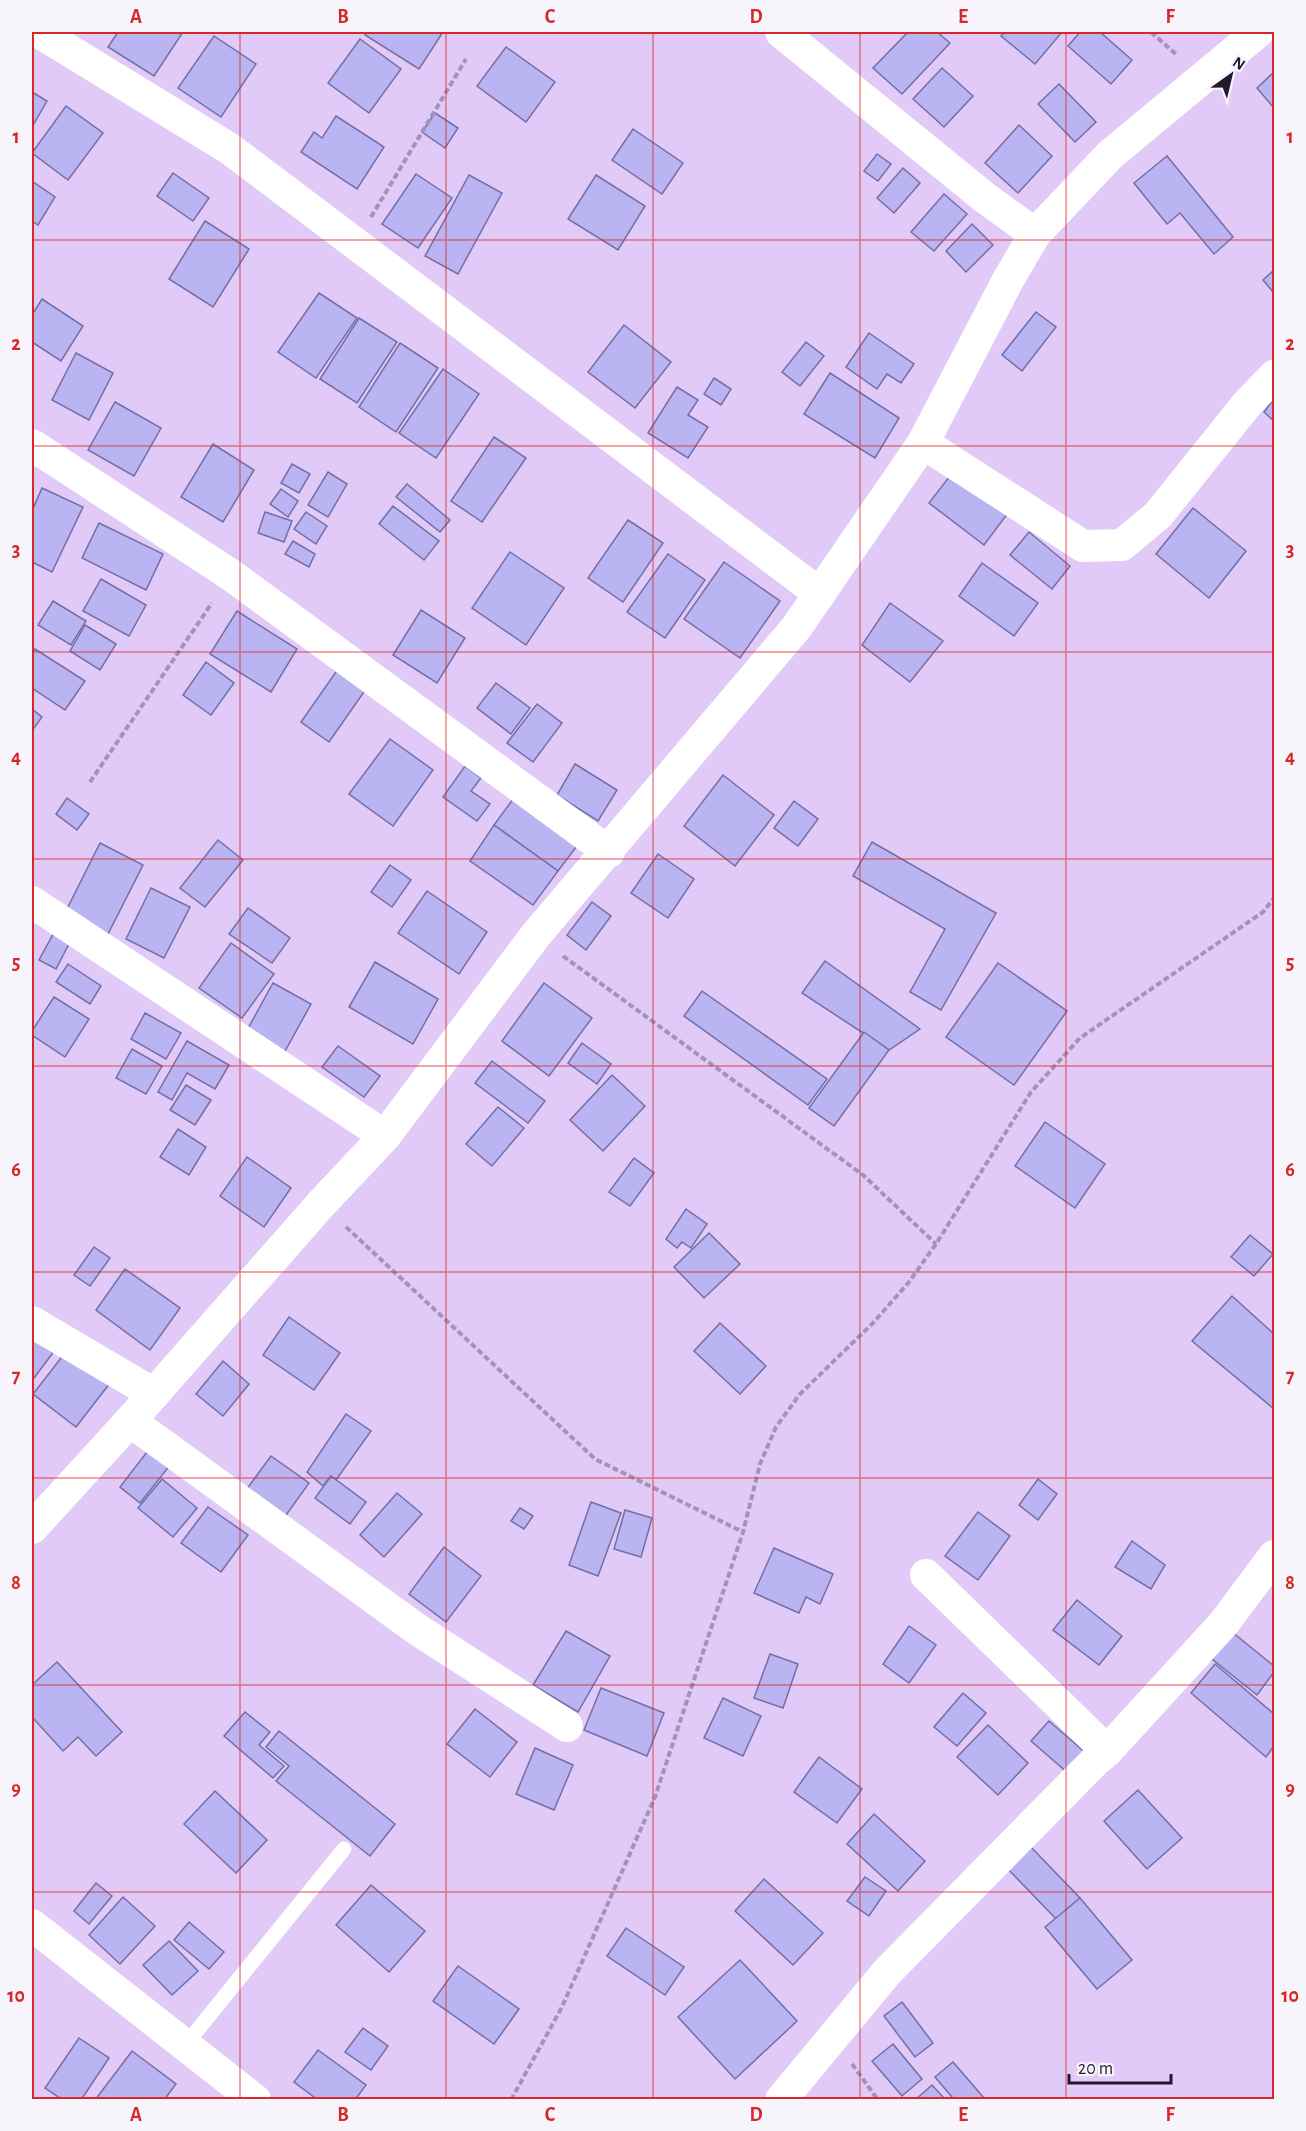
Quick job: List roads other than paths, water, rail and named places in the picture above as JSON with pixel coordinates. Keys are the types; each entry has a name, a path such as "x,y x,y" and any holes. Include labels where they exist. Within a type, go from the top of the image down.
{"street":[{"path":"39,32 230,149 820,594"},
{"path":"781,32 984,197 1035,234"},
{"path":"32,1528 130,1421 321,1204 385,1136 535,936 609,852 796,628 923,443 1008,279 1035,234 1110,155 1258,32"},
{"path":"923,443 1083,546 1122,545 1158,514 1247,404 1275,376"},
{"path":"32,445 231,575 609,852"},
{"path":"32,902 385,1136"},
{"path":"32,1322 154,1394"},
{"path":"130,1421 418,1630 567,1726"},
{"path":"781,2100 887,1972 1107,1751 1224,1623 1275,1556"},
{"path":"926,1575 1107,1751"},
{"path":"32,1925 255,2100"}],"lane":[{"path":"186,2044 344,1848"}]}
